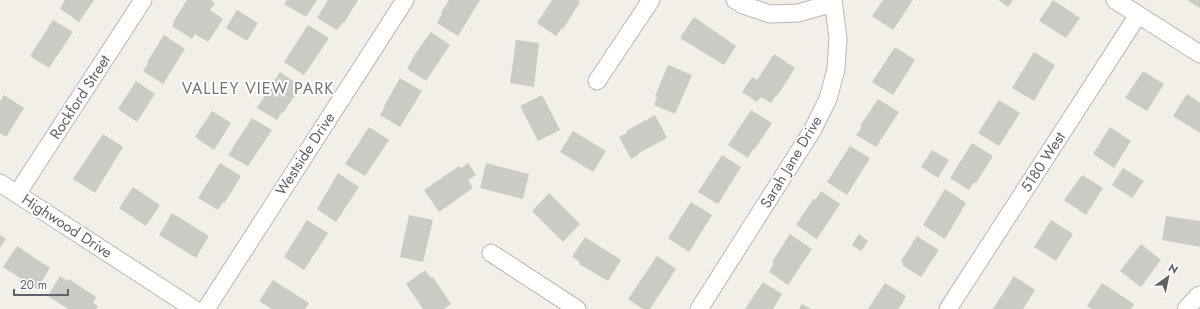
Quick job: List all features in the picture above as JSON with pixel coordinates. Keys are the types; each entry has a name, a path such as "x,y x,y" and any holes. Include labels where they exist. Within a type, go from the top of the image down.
{"street":[{"name":"Rockford Street","path":"17,194 143,0"},
{"name":"Westside Drive","path":"206,309 405,0"},
{"path":"597,81 651,0"},
{"path":"735,0 743,5 770,14 798,13 833,1"},
{"path":"1115,0 1200,54"},
{"name":"Sarah Jane Drive","path":"699,309 812,132 828,99 836,69 838,38 833,1"},
{"name":"5180 West","path":"948,309 1138,15"},
{"name":"Highwood Drive","path":"0,183 194,309"},
{"path":"491,253 577,309"},
{"path":"1186,309 1200,295"}],"building":[{"path":"65,0 94,0 79,22 60,9"},
{"path":"187,0 211,0 215,3 210,10 223,19 208,42 195,34 192,39 172,26"},
{"path":"287,0 317,0 306,17 284,4"},
{"path":"328,0 358,0 344,23 343,22 337,30 317,18"},
{"path":"449,0 480,0 458,36 437,23"},
{"path":"552,0 577,0 580,2 563,29 562,28 556,36 537,23"},
{"path":"883,0 913,0 893,30 872,16"},
{"path":"998,0 1013,0 1008,7"},
{"path":"1053,0 1080,18 1066,38 1039,21"},
{"path":"1187,0 1200,0 1200,8"},
{"path":"237,10 258,23 247,41 226,28"},
{"path":"694,17 736,46 724,65 680,38"},
{"path":"53,20 73,32 49,68 30,56"},
{"path":"308,25 329,38 304,75 284,62"},
{"path":"431,32 450,45 426,81 407,69 413,57"},
{"path":"164,35 185,49 163,84 143,71"},
{"path":"516,40 539,43 534,87 510,83"},
{"path":"895,47 915,60 893,95 872,82"},
{"path":"1034,52 1055,65 1034,101 1012,88"},
{"path":"774,54 795,68 771,103 761,97 757,102 742,92 752,77 757,80"},
{"path":"668,65 692,75 675,114 654,105 657,97 655,96"},
{"path":"1143,71 1164,84 1147,111 1125,98"},
{"path":"280,72 301,86 277,120 257,108"},
{"path":"400,78 422,91 400,127 380,115"},
{"path":"136,81 155,94 137,122 118,109"},
{"path":"1187,94 1200,103 1200,133 1173,116"},
{"path":"4,95 24,108 6,137 0,133 0,101"},
{"path":"542,95 560,130 538,141 520,106"},
{"path":"878,99 899,112 876,147 856,135 862,127 860,126"},
{"path":"999,100 1020,113 999,146 978,133"},
{"path":"751,110 772,123 748,158 728,145"},
{"path":"212,111 231,123 214,150 195,137"},
{"path":"655,115 667,138 631,159 619,137 627,133 626,131"},
{"path":"252,118 272,130 248,166 228,155"},
{"path":"369,127 389,140 365,176 345,164"},
{"path":"1110,127 1131,141 1114,168 1093,154"},
{"path":"573,131 606,151 593,172 560,152"},
{"path":"103,134 123,147 95,193 73,179"},
{"path":"972,143 993,156 976,183 974,182 969,190 950,178"},
{"path":"850,146 870,158 847,195 827,182"},
{"path":"932,150 949,160 938,178 921,167"},
{"path":"722,155 741,167 718,204 698,192"},
{"path":"220,163 241,176 224,204 223,202 218,210 198,198"},
{"path":"468,163 476,175 468,180 473,188 439,212 424,190 459,166 461,168"},
{"path":"486,163 529,174 523,199 480,188"},
{"path":"1123,168 1144,181 1132,198 1112,185"},
{"path":"338,173 359,187 336,222 317,209"},
{"path":"1082,175 1103,188 1086,215 1064,200"},
{"path":"133,187 160,205 146,226 119,208"},
{"path":"945,189 966,203 945,239 923,225"},
{"path":"821,191 840,204 817,239 796,225 814,198 815,200"},
{"path":"549,193 580,224 563,242 532,211"},
{"path":"691,202 712,215 689,252 668,238"},
{"path":"172,213 209,236 196,258 159,235"},
{"path":"409,215 433,220 423,262 400,257"},
{"path":"1166,216 1200,221 1200,247 1162,240"},
{"path":"307,220 328,233 304,270 284,257"},
{"path":"1051,220 1073,234 1056,261 1034,247"},
{"path":"790,234 812,249 788,285 769,272 774,263 772,262"},
{"path":"859,234 868,241 861,251 852,245"},
{"path":"0,235 6,239 0,248"},
{"path":"917,236 939,250 921,277 902,265 903,263 901,261"},
{"path":"585,237 621,260 608,281 579,264 580,262 572,257"},
{"path":"1141,244 1161,260 1141,287 1120,271"},
{"path":"17,246 50,268 37,289 3,267"},
{"path":"657,256 676,269 650,309 643,309 628,299"},
{"path":"425,270 431,278 433,277 451,304 444,309 423,309 406,284"},
{"path":"60,276 68,281 69,279 96,297 93,303 98,306 96,309 68,309 48,296"},
{"path":"1014,276 1035,290 1023,309 993,309"},
{"path":"273,280 309,303 305,309 272,309 259,301"},
{"path":"763,282 782,294 773,309 745,309"},
{"path":"885,283 906,296 900,307 898,309 868,309"},
{"path":"1102,283 1134,304 1131,309 1092,309 1087,306"},
{"path":"802,304 811,309 799,309"}],"district":[{"name":"VALLEY VIEW PARK","path":"258,88"}]}
